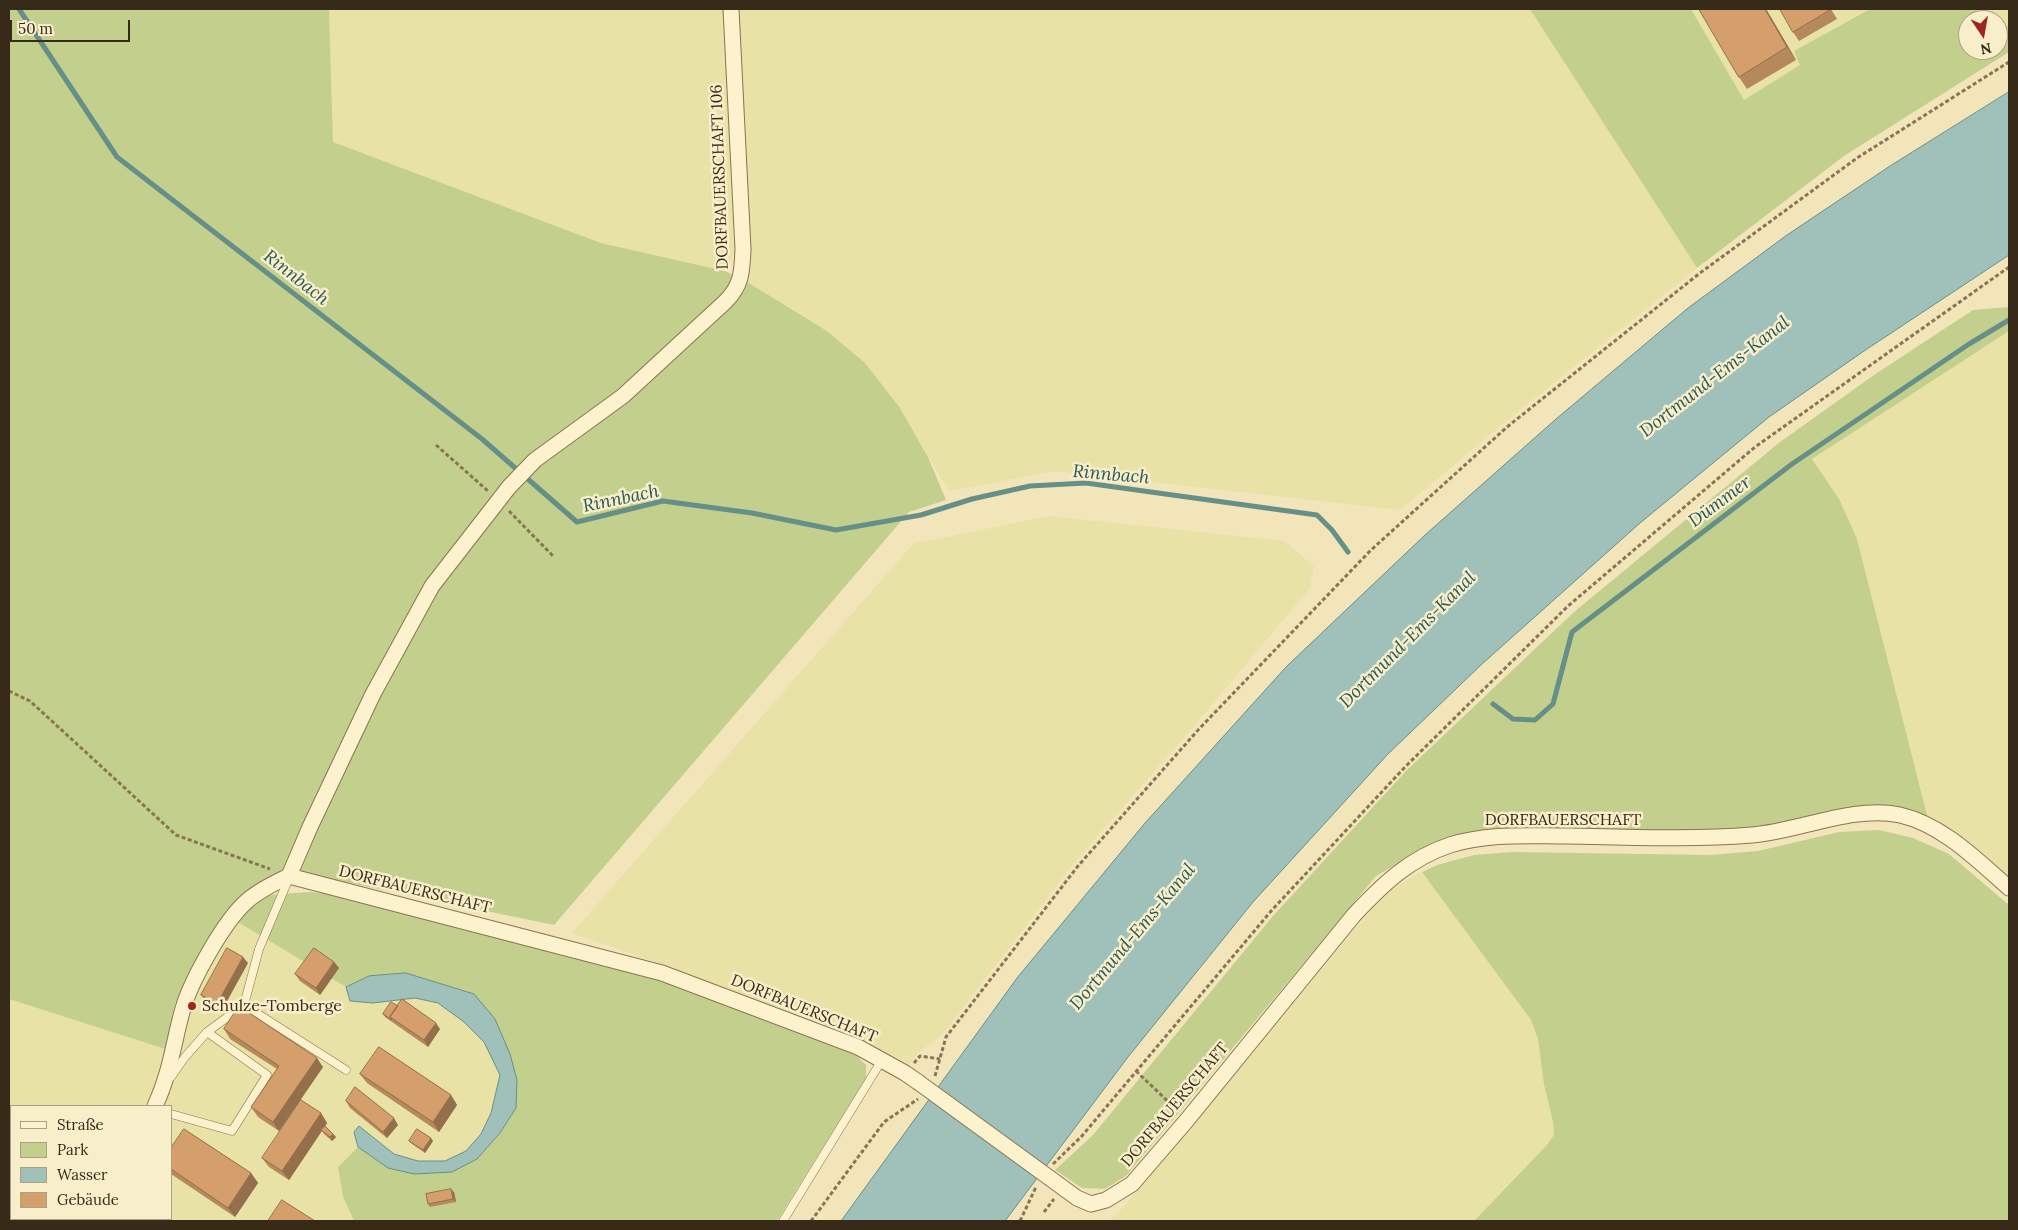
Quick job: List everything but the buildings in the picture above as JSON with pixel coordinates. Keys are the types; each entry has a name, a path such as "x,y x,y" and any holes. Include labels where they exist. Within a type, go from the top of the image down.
{"street":[{"name":"DORFBAUERSCHAFT 106","path":"289,876 373,694 432,586 509,487 535,460 623,396 734,294 740,282 743,249 731,9"},
{"name":"DORFBAUERSCHAFT","path":"289,876 662,973 858,1047 926,1082 1078,1198 1091,1204 1106,1200 1132,1184 1187,1120 1354,915 1383,884 1406,866 1432,852 1451,845 1472,839 1512,836 1707,838 1754,835 1789,830 1848,816 1881,812 1902,816 1928,826 1960,846 2009,888"},
{"path":"156,1105 166,1084 186,1001 212,947 232,918 247,901 268,886 289,876"}],"lane":[{"path":"166,1084 185,1057 207,1032 244,1005 259,949 289,876"},
{"path":"244,1005 346,1070"},
{"path":"172,1114 232,1131 267,1075 207,1032"},
{"path":"783,1221 882,1060"}],"path":[{"path":"926,1082 940,1058 946,1037 1078,866 1199,729 1371,550 1508,427 1700,273 1857,158 2009,62"},
{"path":"1020,1221 1047,1175 1081,1138 1272,910 1405,767 1568,606 1754,447 2009,267"},
{"path":"9,691 30,701 176,835 289,876"},
{"path":"920,1056 940,1058"},
{"path":"1136,1071 1187,1120"},
{"path":"811,1221 884,1122 919,1098"}],"shaded area":[{"path":"329,9 723,9 735,251 725,271 601,243 333,142"},
{"path":"735,9 1530,9 1697,268 1504,423 1400,510 1055,471 949,491 900,408 865,363 827,331 744,280"},
{"path":"1691,9 1870,9 1794,51 1801,65 1744,100"},
{"path":"2009,9 2009,25 2008,10 1977,10"},
{"path":"2009,331 2009,878 1961,836 1928,819 1857,539 1812,459"},
{"path":"1048,516 1285,541 1314,567 1310,588 1194,726 1074,863 942,1035 918,1053 907,1067 876,1048 661,964 572,933 913,544"},
{"path":"1422,872 1531,1020 1538,1039 1544,1085 1553,1122 1554,1135 1547,1145 1474,1221 1108,1221 1119,1212 1387,891"},
{"path":"236,921 346,987 350,1001 373,1003 415,998 438,1003 464,1022 484,1042 500,1075 491,1113 481,1134 466,1151 445,1162 418,1161 394,1154 365,1130 354,1132 358,1147 338,1167 343,1197 354,1221 61,1221 172,1220 172,1105 162,1105 170,1090 187,1006 218,948"},
{"path":"9,999 165,1049 159,1082 148,1105 10,1105 10,1220 36,1220 9,1221"}],"green space":[{"path":"9,9 329,9 333,142 601,243 725,271 744,280 827,331 865,363 900,408 928,457 946,500 909,512 554,925 331,879 269,884 206,943 175,1004 165,1049 9,999"},
{"path":"1530,9 1691,9 1744,100 1800,65 1794,51 1870,9 1976,9 1958,10 1958,60 1996,60 1844,156 1697,268"},
{"path":"2009,25 2009,52 2008,53"},
{"path":"2009,307 2009,331 1812,459 1839,499 1857,539 1928,819 1875,807 1831,810 1753,831 1428,846 1376,876 1126,1176 1105,1189 1082,1188 1055,1170 1093,1135 1273,916 1407,770 1574,612 1780,442 1874,375 1973,310"},
{"path":"1879,830 1913,838 1949,854 2009,905 2009,1221 1474,1221 1547,1145 1554,1135 1553,1122 1544,1085 1538,1039 1531,1020 1422,872 1437,865 1474,855 1512,852 1710,855 1758,851 1839,832"},
{"path":"308,892 327,893 661,981 856,1055 866,1065 866,1078 777,1221 354,1221 343,1197 338,1167 358,1147 388,1168 477,1159 500,1133 516,1108 474,994 406,973 369,976 346,987 236,921 250,905 270,895"}],"water":[{"name":"Dortmund-Ems-Kanal","path":"2009,92 2009,255 1864,351 1769,417 1640,523 1482,664 1388,754 1253,902 1128,1057 1005,1221 841,1221 1017,978 1145,823 1287,666 1425,535 1556,419 1688,308 1787,235 1890,166"},
{"path":"406,973 474,994 495,1019 510,1054 517,1080 516,1108 500,1133 477,1159 452,1172 414,1174 388,1168 358,1147 354,1132 359,1126 394,1154 418,1161 445,1161 466,1151 481,1134 491,1113 500,1075 484,1042 464,1022 438,1003 415,998 373,1003 350,1001 346,987 369,976"}],"waterway":[{"name":"Rinnbach","path":"19,9 117,157 482,439 577,522 663,501 752,513 836,530 921,515 972,499 1030,486 1086,483 1317,515 1332,530 1348,552"},
{"name":"Dümmer","path":"1493,704 1513,719 1535,720 1553,704 1572,632 1792,464 1969,344 2009,320"}],"place":[{"name":"Schulze-Tomberge","path":"192,1006"}]}
